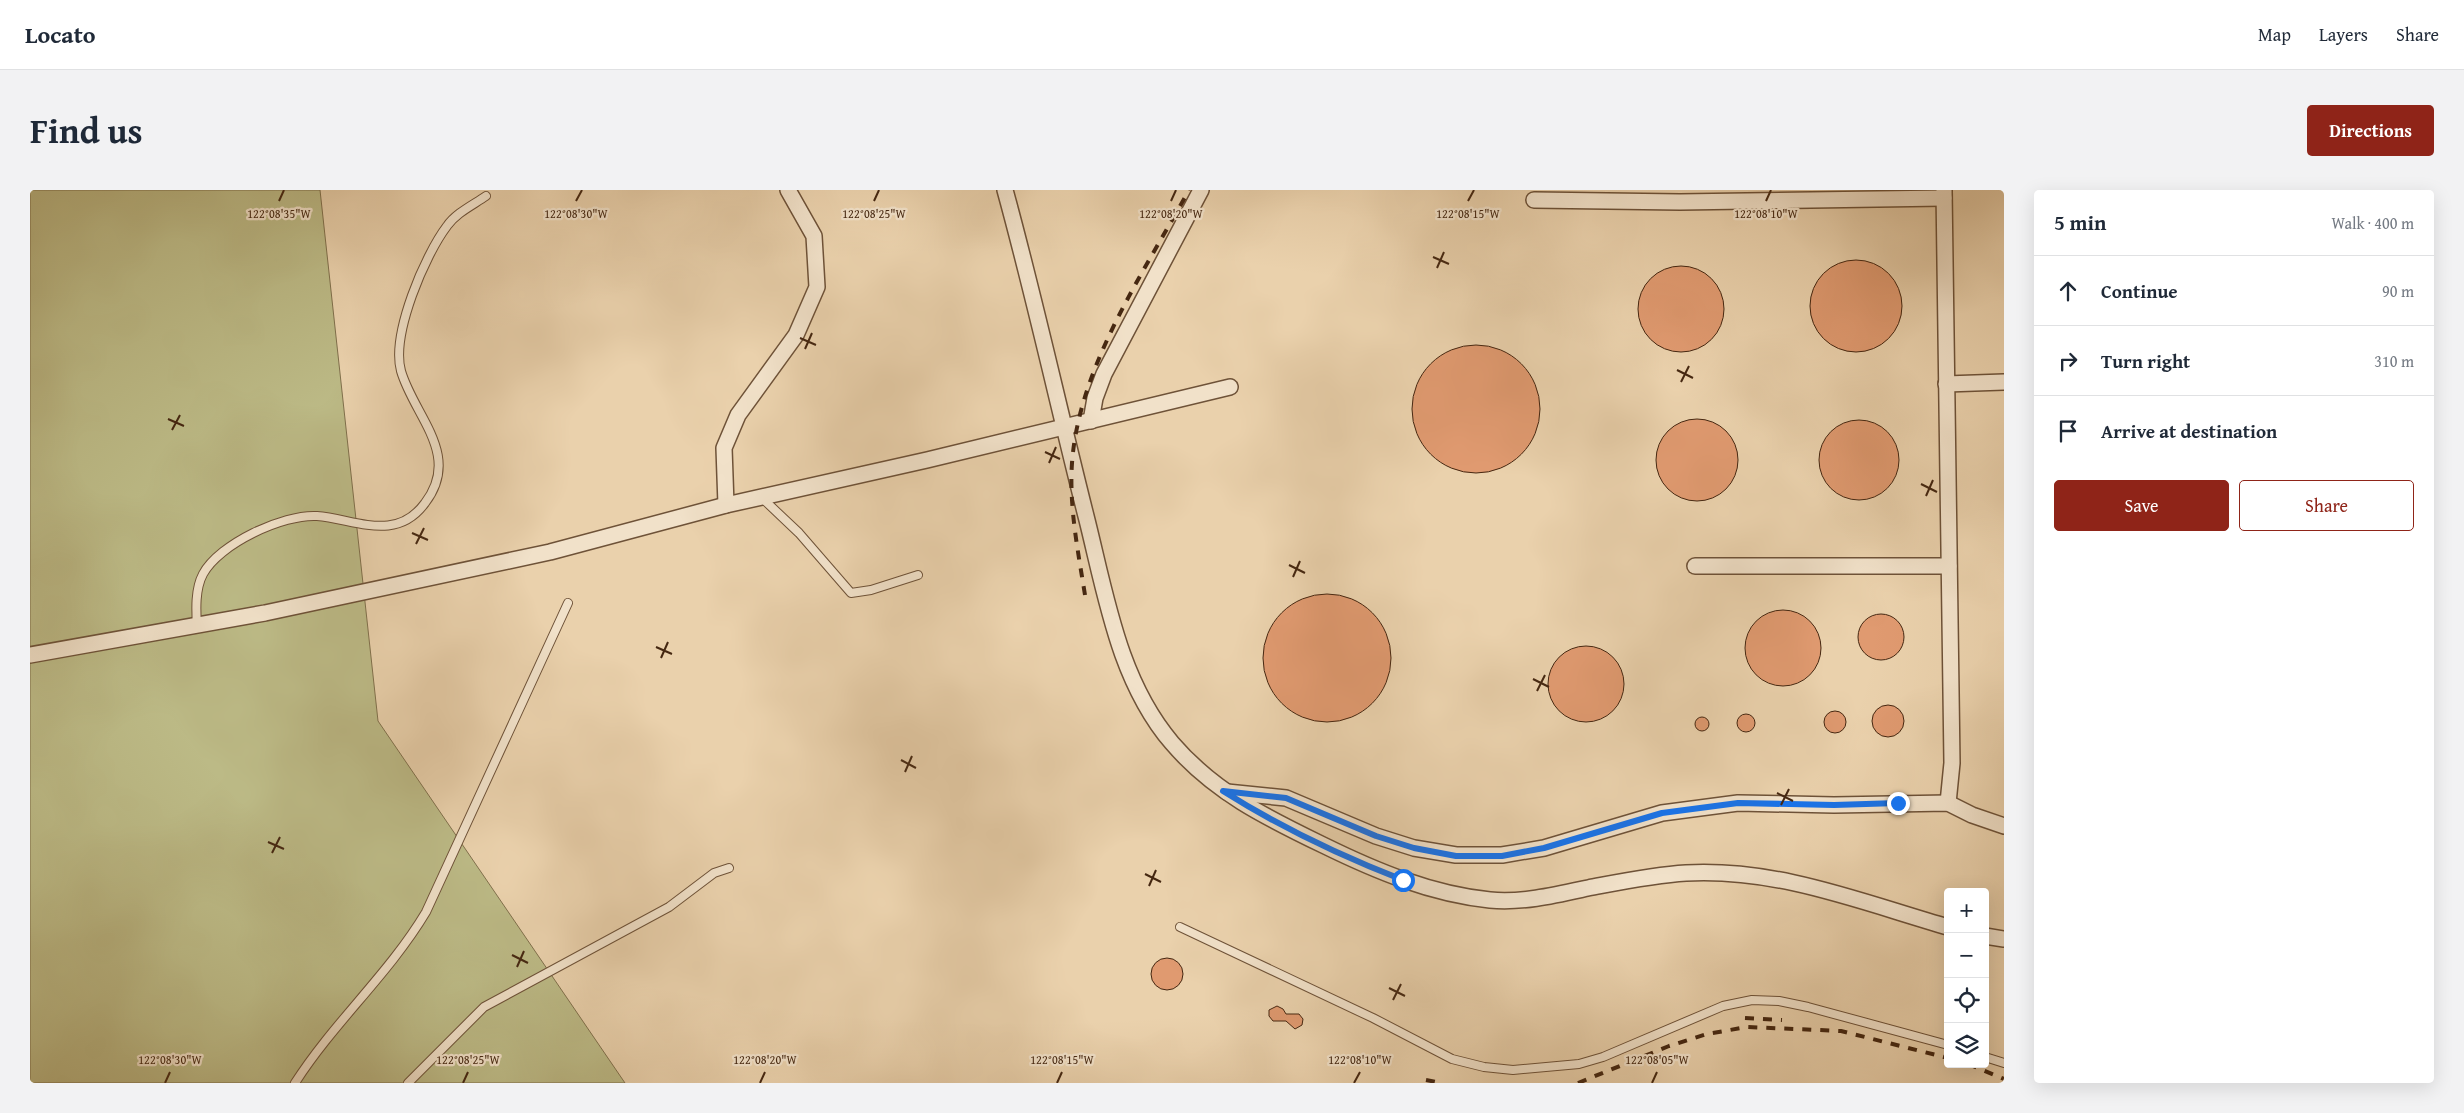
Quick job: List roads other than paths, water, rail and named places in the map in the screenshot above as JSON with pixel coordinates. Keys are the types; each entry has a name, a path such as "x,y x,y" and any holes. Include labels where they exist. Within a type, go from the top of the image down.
{"street":[{"path":"726,505 724,448 738,415 796,335 817,287 814,236 788,190"},
{"path":"1006,190 1063,427 1126,663 1145,705 1170,741 1223,791 1263,816 1364,865 1403,880 1448,893 1492,900 1536,899 1637,879 1685,873 1731,874 1778,879 1828,890 1944,926"},
{"path":"1091,421 1095,398 1104,374 1201,190"},
{"path":"1534,200 1680,202 1944,194 1952,763 1948,803"},
{"path":"1946,384 2004,382"},
{"path":"30,655 197,626 550,552 726,505 1230,388"},
{"path":"1695,566 1949,566"},
{"path":"1223,791 1286,798 1376,836 1414,848 1456,856 1502,856 1544,848 1662,813 1738,803 1834,805 1948,803 1972,815 2004,826"},
{"path":"1989,936 2004,938"}],"lane":[{"path":"197,626 196,602 202,575 214,560 248,536 295,517 318,516 369,526 388,525 411,518 425,503 436,486 439,460 435,441 401,370 399,347 403,323 418,284 448,224 466,208 486,196"},
{"path":"761,497 799,533 851,593 871,590 918,575"},
{"path":"295,1083 313,1055 412,936 426,912 568,603"},
{"path":"408,1083 484,1007 669,907 714,872 729,868"},
{"path":"1180,927 1373,1018 1452,1059 1484,1067 1529,1069 1578,1064 1604,1057 1723,1006 1752,1000 1779,1001 1808,1007 1944,1044"},
{"path":"1989,1058 2004,1063"}],"railway":[{"path":"1085,595 1075,529 1071,480 1077,427 1087,391 1100,356 1116,322 1189,190"},
{"path":"1745,1018 1782,1020"},
{"path":"1578,1083 1669,1046 1707,1034 1747,1027 1841,1031 1944,1057"},
{"path":"1978,1068 2004,1079"},
{"path":"1426,1080 1441,1083"}]}
